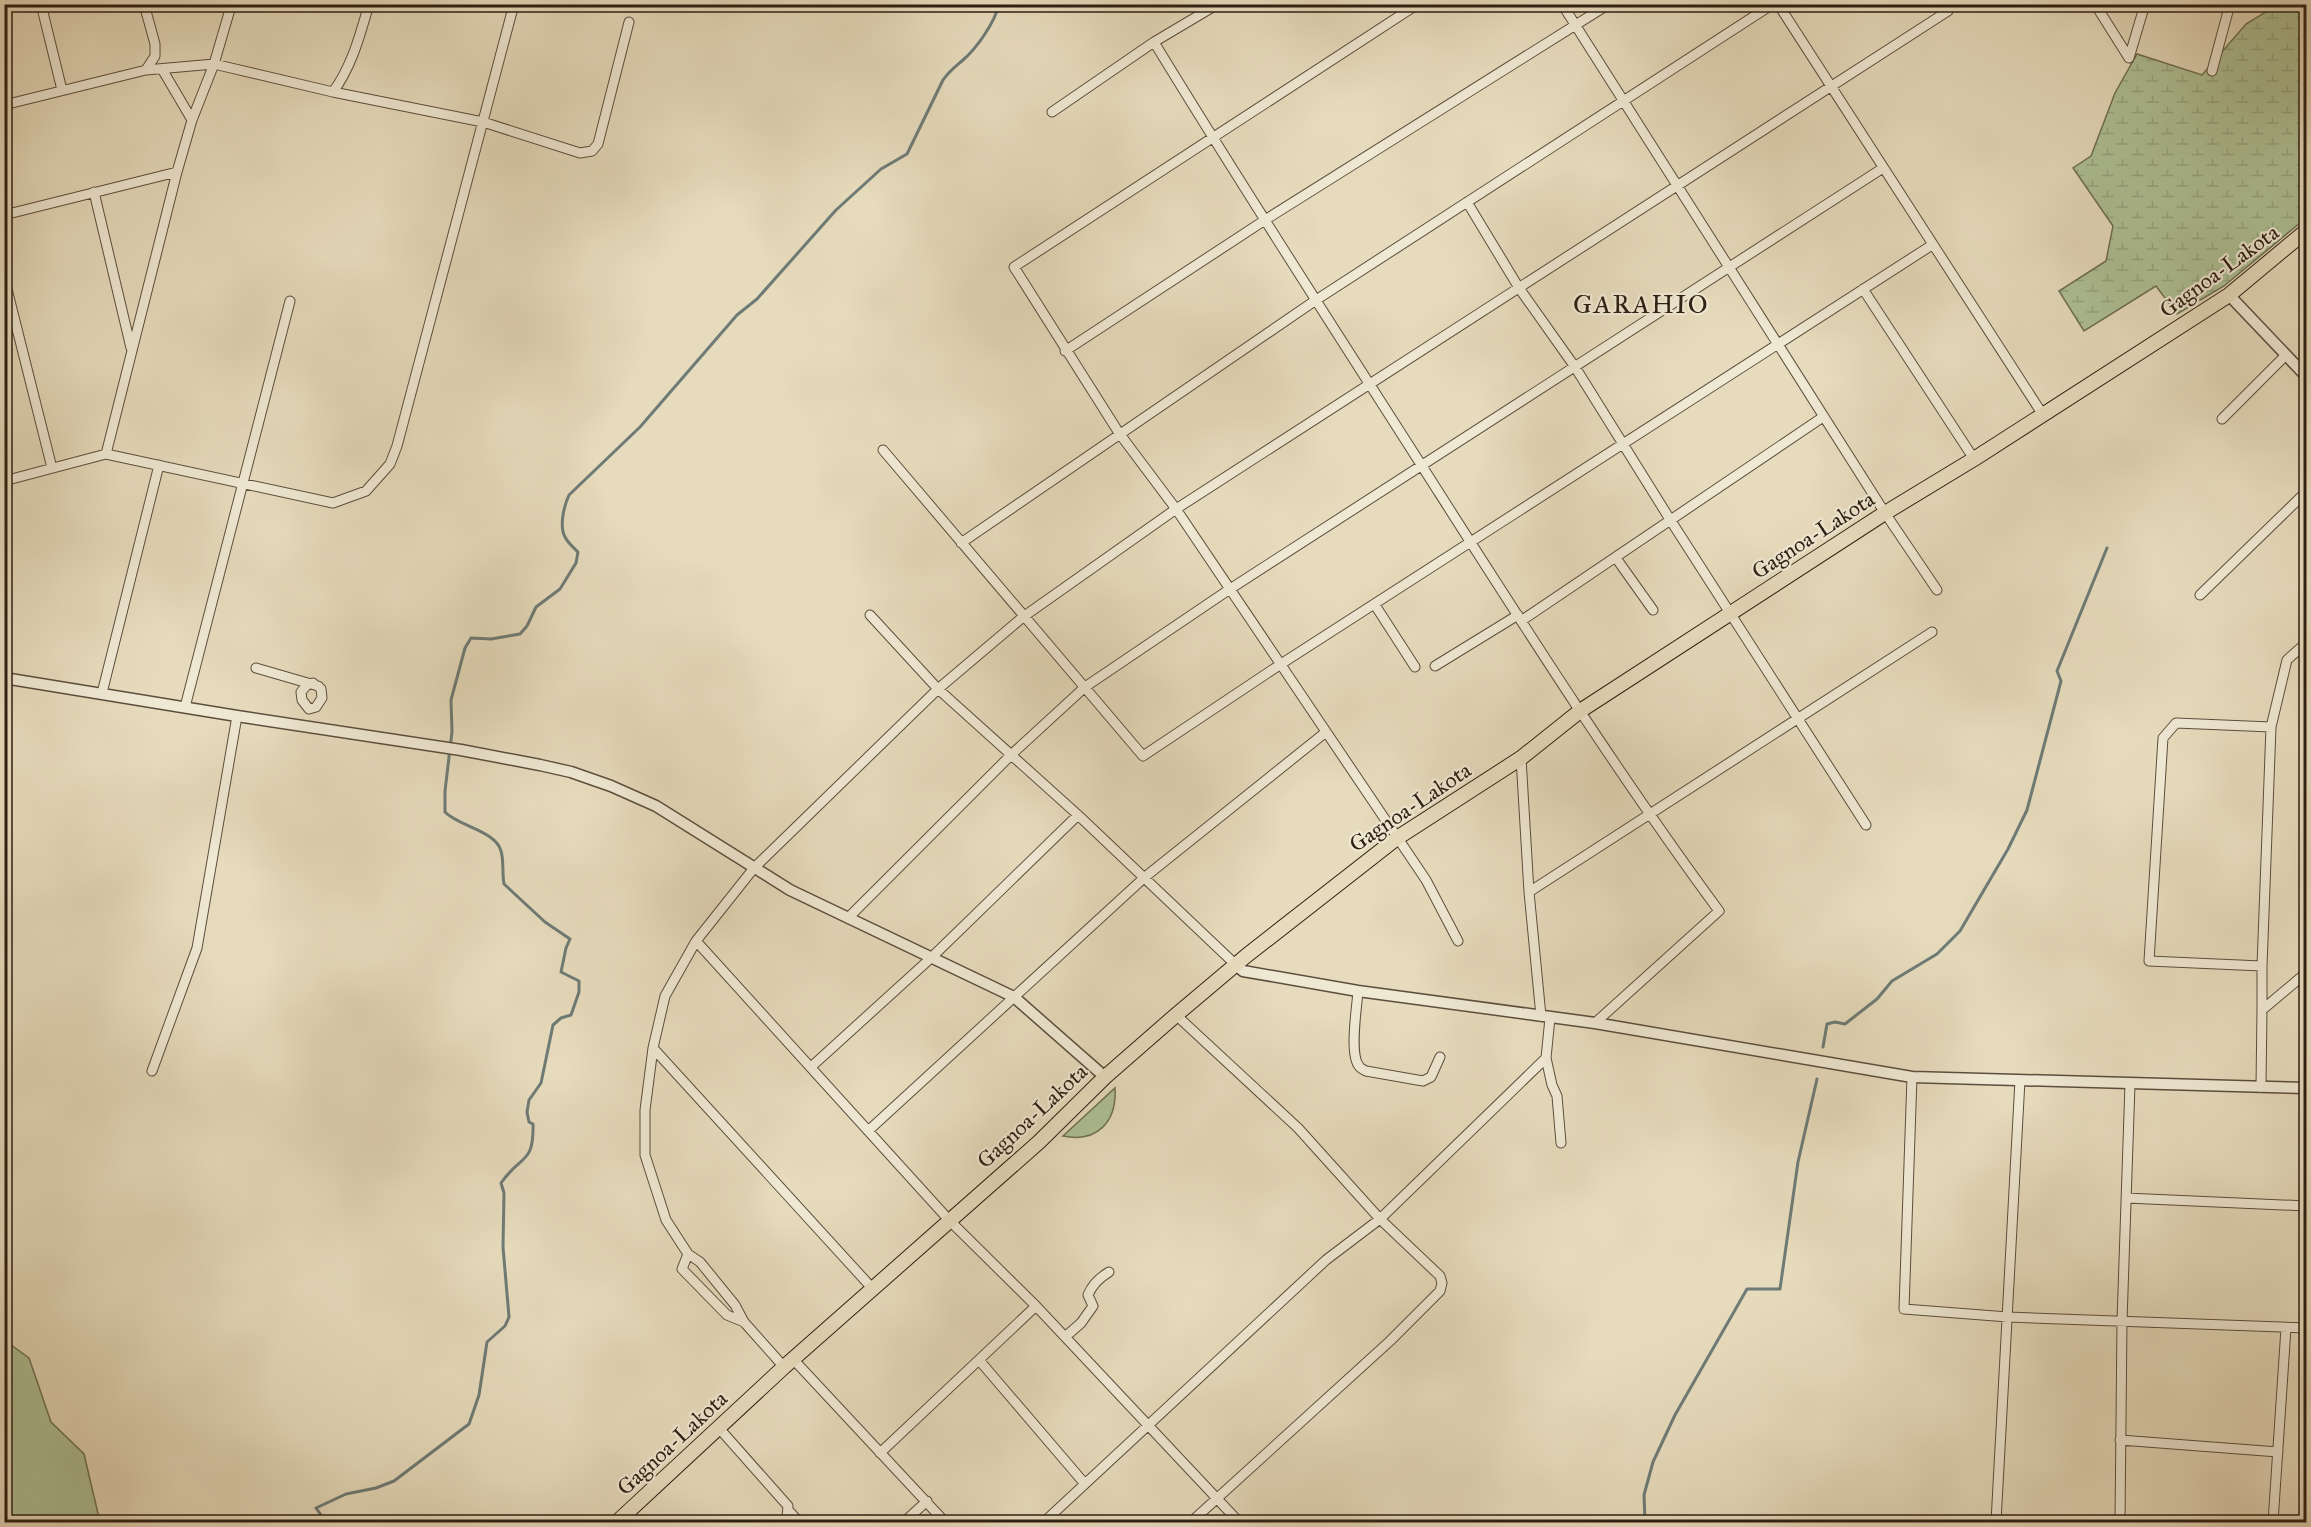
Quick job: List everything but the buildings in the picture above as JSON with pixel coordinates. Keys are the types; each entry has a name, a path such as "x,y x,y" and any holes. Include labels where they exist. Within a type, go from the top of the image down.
{"main road":[{"name":"Gagnoa-Lakota","path":"617,1522 872,1288 1039,1142 1105,1077 1236,965 1397,838 1521,758 1580,711 1884,513 1974,459 2229,295 2307,231"}],"street":[{"path":"41,4 62,90"},
{"path":"144,4 155,44 154,57 146,70"},
{"path":"333,92 353,56 369,4"},
{"path":"4,481 106,454 333,503 366,490 390,464 397,446 514,4"},
{"path":"1052,112 1154,42 1218,4"},
{"path":"1418,4 1014,267 1065,351 1119,433 1176,508 1426,880 1458,941"},
{"path":"1562,4 1884,513 1937,590"},
{"path":"1065,351 1265,220 1609,4"},
{"path":"961,543 1316,300 1773,4"},
{"path":"1778,4 2043,415"},
{"path":"2095,4 2129,58 2145,4"},
{"path":"2212,71 2230,4"},
{"path":"106,454 177,172 192,120 214,64 231,6"},
{"path":"945,1522 880,1453 744,1322 735,1305 700,1262 688,1254 666,1220 645,1155 645,1110 652,1048 665,996 696,941 754,868 938,689 1023,617 1176,508 1948,11"},
{"path":"4,105 146,70 214,64 333,92 483,122 580,153 592,151 598,144 629,22"},
{"path":"1154,42 1212,137 1519,618 1648,814 1719,911 1595,1023"},
{"path":"162,69 192,120"},
{"path":"848,918 1011,755 1085,687 1230,589 1883,168"},
{"path":"4,215 177,172"},
{"path":"94,192 132,351"},
{"path":"1467,202 1519,288 1575,366 1671,521 1866,825"},
{"path":"883,450 1143,756 1281,664 1932,245"},
{"path":"4,277 52,468"},
{"path":"1863,289 1974,459"},
{"path":"2229,295 2307,376"},
{"path":"185,707 290,301"},
{"path":"2222,418 2286,355"},
{"path":"1435,666 1519,618 1616,558 1823,417"},
{"path":"102,693 159,465"},
{"path":"2200,595 2307,492"},
{"path":"1616,558 1653,610"},
{"path":"1375,605 1415,667"},
{"path":"870,615 938,689 1078,815 1243,971 1358,991 1595,1023 1911,1077 2307,1088"},
{"path":"1528,892 1932,632"},
{"path":"2261,1087 2262,966 2271,727 2287,660 2307,643"},
{"path":"256,668 313,683 321,689 320,703 309,709"},
{"path":"4,678 237,717 460,750 571,772 611,786 656,806 790,890 1014,997 1105,1077"},
{"path":"307,727 309,709 302,700 301,692 303,688 313,683"},
{"path":"152,1071 197,948 237,717"},
{"path":"2262,966 2148,961 2163,738 2176,723 2271,727"},
{"path":"868,1131 1145,877 1326,732"},
{"path":"1521,758 1528,892 1545,1017 1546,1058 1557,1096 1561,1143"},
{"path":"811,1067 932,957 1078,815"},
{"path":"696,941 949,1220 1036,1306 1239,1522"},
{"path":"2262,1010 2307,973"},
{"path":"1358,991 1354,1046 1359,1068 1423,1081 1431,1077 1440,1057"},
{"path":"1176,1015 1298,1128 1380,1219 1440,1276 1442,1283 1440,1291 1390,1341 1191,1522"},
{"path":"652,1048 872,1288"},
{"path":"1044,1522 1326,1260 1380,1219 1546,1058"},
{"path":"1911,1077 1904,1309 2008,1317 2307,1328"},
{"path":"1996,1522 2020,1080"},
{"path":"2120,1522 2122,1321 2130,1084"},
{"path":"2126,1198 2307,1206"},
{"path":"688,1254 682,1269 727,1315 744,1322"},
{"path":"1065,1337 1087,1316 1093,1306 1089,1294 1099,1278 1109,1272"},
{"path":"880,1453 1036,1306"},
{"path":"2273,1522 2286,1328"},
{"path":"979,1360 1085,1484"},
{"path":"718,1427 788,1506 789,1511 799,1522"},
{"path":"2120,1440 2278,1452"},
{"path":"904,1522 927,1501"},
{"path":"782,1522 789,1511"}],"green space":[{"path":"2277,5 2306,5 2306,218 2224,286 2177,314 2156,286 2084,331 2059,291 2106,261 2113,226 2073,168 2091,156 2115,93 2137,54 2202,75 2246,24"},
{"path":"1115,1088 1112,1111 1103,1127 1086,1136 1063,1136"},
{"path":"4,1340 29,1358 51,1422 84,1454 100,1522 5,1522"}],"waterway":[{"path":"326,1522 316,1508 346,1494 376,1488 394,1481 469,1424 479,1395 487,1342 505,1326 509,1317 503,1247 504,1193 501,1183 529,1153 533,1137 533,1124 529,1122 527,1112 529,1100 541,1083 553,1025 561,1018 571,1015 579,992 579,981 561,972 570,939 545,922 504,884 502,855 498,844 492,838 445,812 445,791 452,732 451,700 465,648 471,638 491,639 520,634 527,626 536,607 560,589 576,563 578,552 566,539 562,527 569,495 640,427 737,315 757,299 836,210 881,169 907,154 943,80 979,42 994,19 999,4"},
{"path":"1823,1047 1827,1024 1835,1022 1845,1024 1877,999 1892,981 1937,954 1960,931 2008,849 2027,810 2061,681 2057,671 2107,548"},
{"path":"1645,1522 1644,1495 1653,1462 1675,1415 1747,1289 1780,1289 1798,1162 1817,1079"}],"district":[{"name":"GARAHIO","path":"1641,304"}]}
